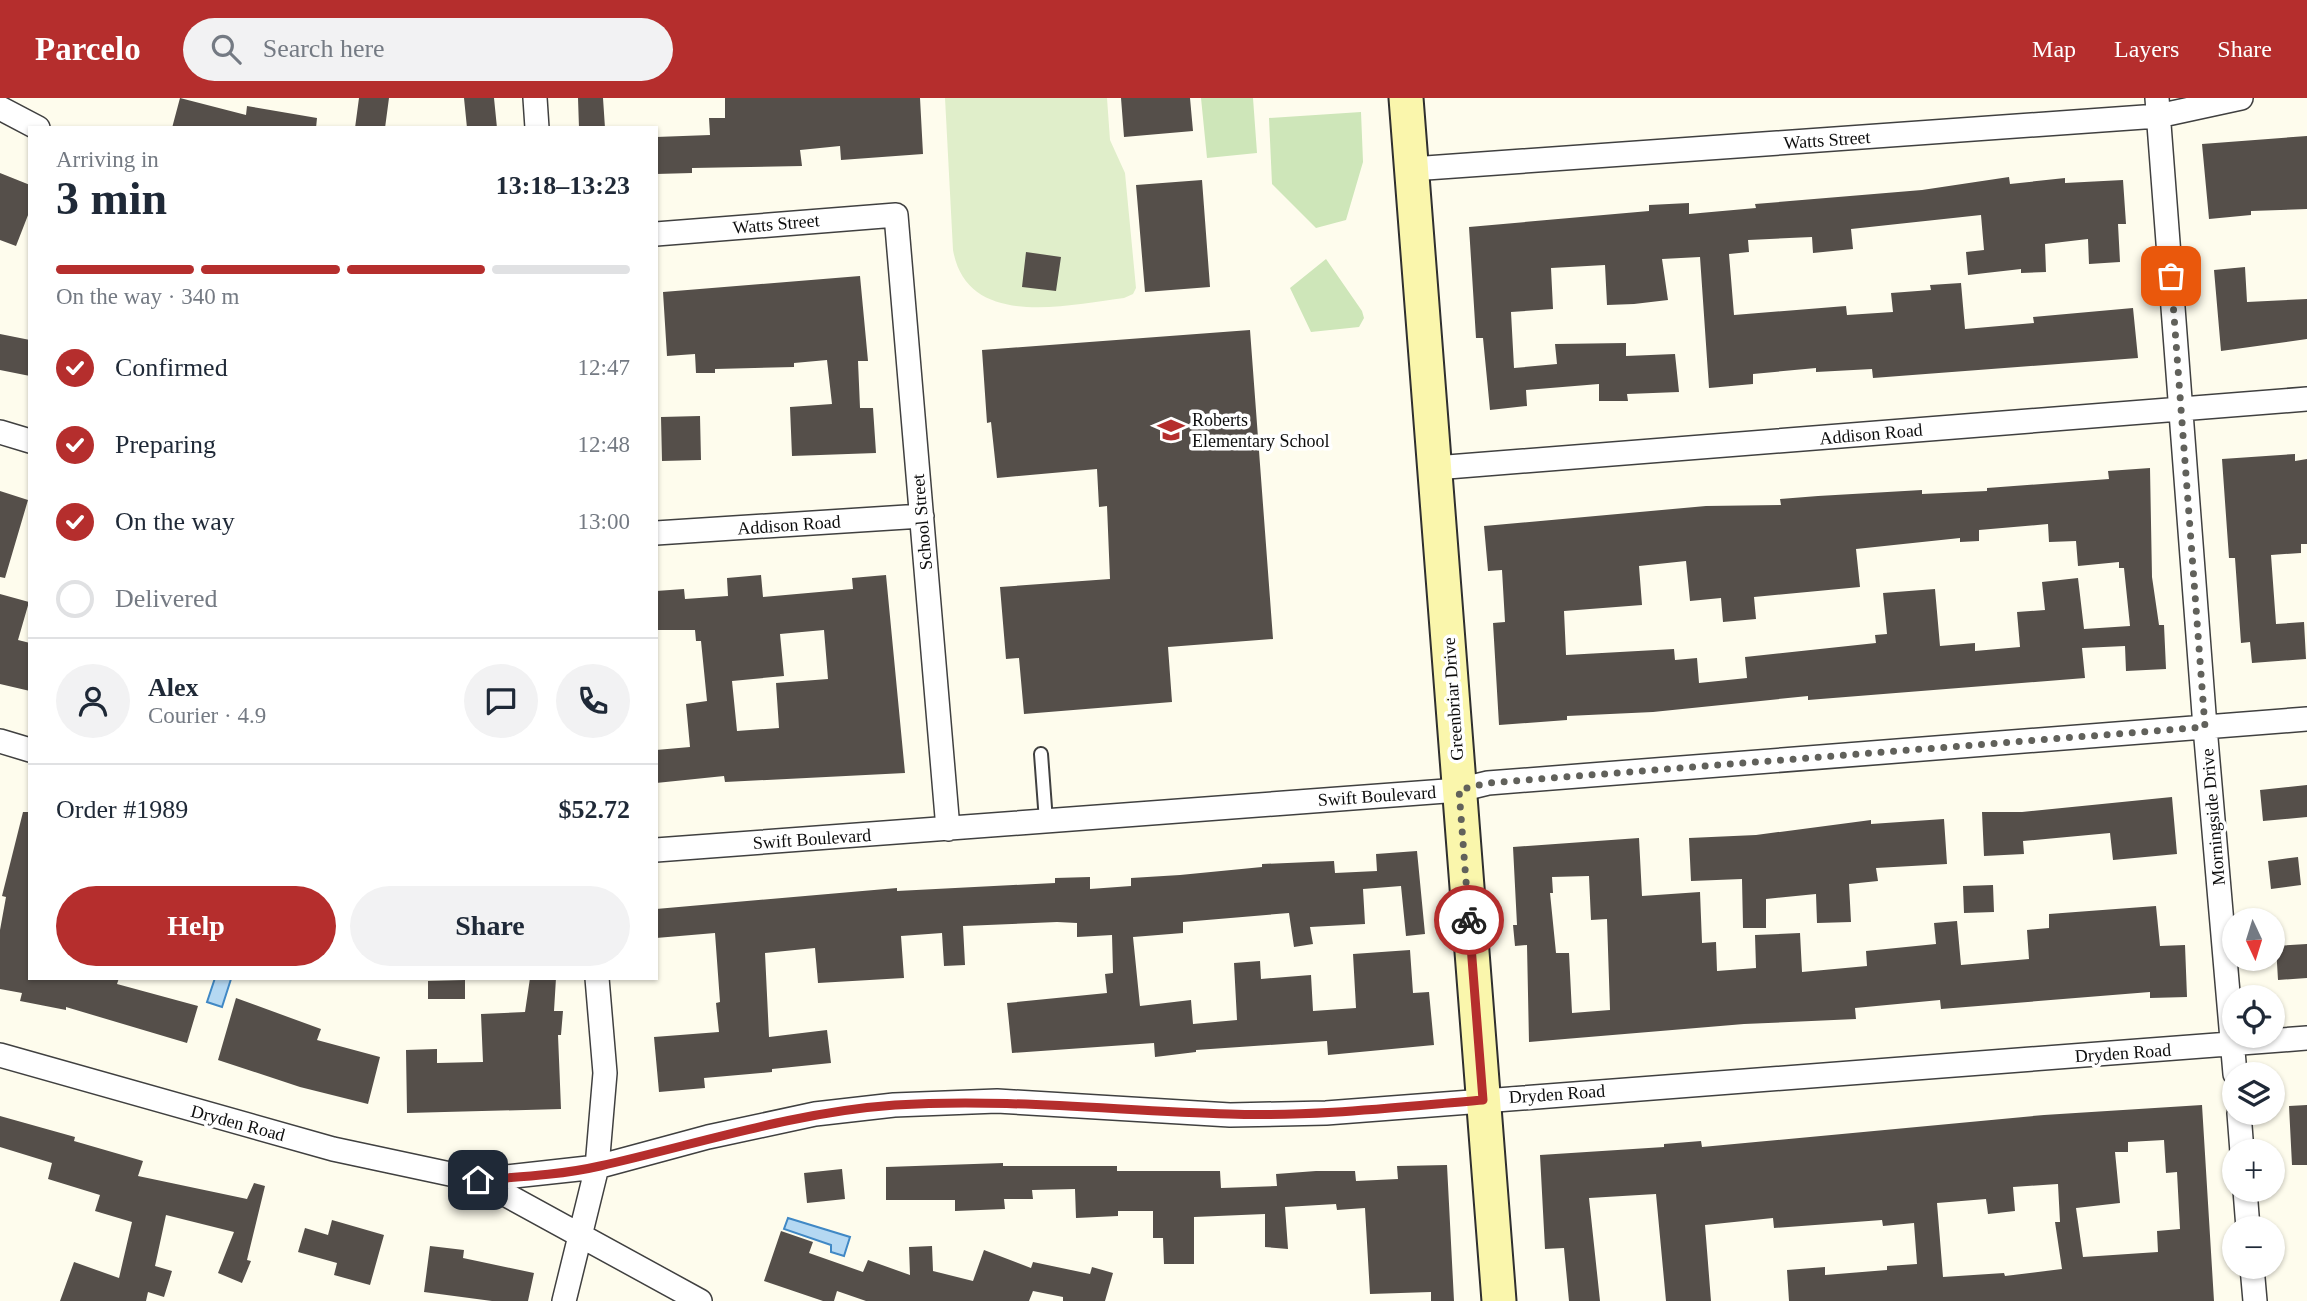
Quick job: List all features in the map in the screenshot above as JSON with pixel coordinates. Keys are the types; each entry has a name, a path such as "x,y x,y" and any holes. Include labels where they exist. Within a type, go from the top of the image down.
{"main road":[{"name":"Greenbriar Drive","path":"1406,98 1499,1301"}],"street":[{"path":"534,98 537,126"},
{"name":"Watts Street","path":"1412,169 2241,98"},
{"name":"Morningside Drive","path":"2157,107 2228,985"},
{"path":"0,108 34,126"},
{"name":"Watts Street","path":"658,234 896,215"},
{"name":"School Street","path":"896,215 948,829"},
{"name":"Addison Road","path":"1435,468 2307,399"},
{"path":"0,432 28,440"},
{"name":"Addison Road","path":"658,533 922,516"},
{"name":"Swift Boulevard","path":"658,850 1459,790 1488,783 2307,719"},
{"path":"0,741 28,749"},
{"path":"564,1301 597,1167 605,1073 597,980"},
{"name":"Dryden Road","path":"2285,1040 2307,1038"},
{"name":"Dryden Road","path":"478,1180 597,1167 708,1137 815,1114 894,1105 997,1101 1230,1115 1326,1113 2222,1045"},
{"name":"Dryden Road","path":"0,1055 320,1146 478,1180 700,1301"},
{"path":"2253,1279 2255,1301"}],"lane":[{"path":"1041,754 1046,821"}],"green space":[{"path":"945,98 1107,98 1110,140 1125,173 1136,288 1133,294 1124,298 1075,305 1022,307 998,302 978,292 962,275 953,250"},
{"path":"1201,98 1253,98 1257,153 1207,158"},
{"path":"1361,112 1363,162 1346,220 1316,228 1272,184 1269,118"},
{"path":"1326,259 1362,311 1364,318 1359,327 1311,332 1290,288"}],"water":[{"path":"214,980 231,980 222,1007 207,1002"},
{"path":"788,1218 850,1237 844,1256 831,1252 831,1245 784,1229"}],"building":[{"path":"180,98 246,115 247,106 317,118 316,126 173,126"},
{"path":"359,98 389,98 385,126 355,126"},
{"path":"464,98 494,98 497,126 467,126"},
{"path":"578,98 603,98 605,126 579,126"},
{"path":"725,98 920,98 923,154 841,160 840,146 800,150 802,166 692,168 692,173 658,174 658,137 710,135 709,118 725,118"},
{"path":"1121,98 1190,98 1193,131 1124,137"},
{"path":"2307,136 2307,209 2251,211 2251,215 2209,219 2202,144"},
{"path":"0,173 28,184 28,215 16,246 0,240"},
{"path":"2009,177 2010,184 2065,178 2065,183 2123,180 2126,224 2118,224 2120,262 2089,264 2088,239 2045,244 2046,272 2021,273 2021,269 1968,275 1966,252 1984,250 1981,215 1851,229 1853,249 1813,253 1812,237 1748,240 1749,252 1729,254 1734,315 1846,306 1847,315 1893,312 1891,293 1931,290 1930,285 1961,283 1965,329 2034,323 2033,317 2133,308 2138,358 1873,378 1872,369 1816,372 1816,368 1753,374 1753,384 1709,388 1700,257 1662,259 1668,300 1634,304 1607,305 1605,265 1551,268 1553,309 1511,312 1514,368 1557,364 1555,344 1626,343 1626,356 1675,354 1679,392 1627,394 1628,401 1599,401 1599,384 1526,390 1527,406 1490,410 1483,338 1476,338 1469,227 1649,211 1649,205 1689,203 1689,214 1756,208 1755,204 1922,190"},
{"path":"1202,180 1210,287 1145,292 1136,185"},
{"path":"1026,252 1061,257 1056,291 1022,287"},
{"path":"2245,267 2247,302 2307,299 2307,339 2221,351 2214,270"},
{"path":"860,276 868,361 858,361 860,408 873,408 876,453 792,456 790,407 832,404 827,360 794,363 794,367 715,369 715,373 696,373 695,354 667,356 663,292"},
{"path":"1250,330 1273,639 1168,647 1172,702 1024,714 1019,658 1006,659 1000,587 1110,579 1107,506 1099,507 1097,469 997,478 991,422 987,423 982,350"},
{"path":"0,334 28,340 28,376 0,370"},
{"path":"700,416 701,460 662,461 661,417"},
{"path":"2295,454 2295,461 2307,459 2307,544 2301,544 2301,553 2271,555 2276,624 2304,622 2306,659 2252,663 2250,642 2241,643 2235,558 2229,558 2222,459"},
{"path":"2150,468 2152,577 2159,625 2164,625 2166,669 2126,671 2125,646 2082,648 2085,678 1808,700 1808,696 1653,712 1567,716 1567,720 1499,725 1493,623 1505,622 1502,570 1488,571 1484,526 1706,506 1781,505 1780,499 1818,496 1922,490 1922,494 1987,491 1987,488 2109,479 2108,471","holes":["2048,524 2049,542 2076,541 2078,566 2119,562 2119,568 2124,568 2130,626 2084,629 2078,578 2042,582 2045,610 2017,612 2020,647 1975,651 1975,643 1940,646 1935,589 1883,593 1887,634 1875,635 1876,643 1745,657 1747,678 1699,683 1697,658 1675,660 1674,649 1566,655 1564,611 1642,605 1639,566 1686,561 1690,601 1721,598 1723,622 1756,619 1754,597 1860,587 1856,549 1960,538 1960,542 1979,541 1979,530"]},
{"path":"0,491 28,500 5,578 0,577"},
{"path":"761,575 763,597 853,589 852,578 886,575 905,773 725,782 724,776 658,783 658,750 690,747 686,704 707,701 701,641 696,641 695,630 658,630 658,591 684,589 685,599 728,596 727,578","holes":["824,630 828,679 776,683 779,728 737,731 732,681 784,676 780,634"]},
{"path":"0,594 28,602 18,640 28,642 28,691 0,684"},
{"path":"2307,785 2307,817 2263,821 2260,790"},
{"path":"2172,797 2177,854 2113,860 2110,833 2023,841 2024,854 1984,856 1982,812 2022,812"},
{"path":"23,812 28,812 28,980 118,980 117,984 198,1006 187,1043 66,1007 66,1010 20,1001 22,993 0,989 0,930 6,897 2,896"},
{"path":"1944,819 1947,864 1876,868 1878,881 1849,884 1851,922 1817,923 1816,894 1766,899 1766,928 1743,928 1742,879 1691,881 1689,838 1756,835 1871,820 1871,824"},
{"path":"1639,838 1642,896 1700,892 1702,943 1716,942 1717,971 1756,968 1755,935 1800,933 1802,972 1867,966 1866,951 1936,944 1934,923 1957,921 1961,965 2029,959 2027,930 2049,928 2049,914 2156,906 2160,946 2185,945 2187,997 2150,998 2150,992 1941,1009 1940,1000 1855,1008 1856,1019 1744,1024 1529,1042 1527,945 1515,946 1513,925 1517,925 1513,847","holes":["1589,876 1591,920 1607,919 1610,1010 1572,1013 1569,953 1556,953 1550,893 1553,893 1552,877"]},
{"path":"1417,851 1425,934 1406,936 1401,886 1363,889 1365,924 1310,927 1313,944 1294,947 1289,913 1183,922 1183,933 1133,937 1140,1006 1191,1000 1193,1024 1237,1020 1234,963 1260,961 1261,979 1311,975 1313,1011 1356,1008 1353,954 1410,950 1413,993 1429,992 1434,1045 1328,1055 1327,1041 1196,1050 1155,1057 1154,1043 1012,1053 1007,1003 1107,993 1105,974 1113,973 1112,935 1077,937 1077,923 963,926 965,965 944,966 942,933 901,936 904,978 818,983 815,948 765,953 769,1037 827,1030 831,1063 704,1078 705,1088 659,1092 654,1037 719,1032 716,1003 720,1002 715,933 658,938 658,909 897,888 897,891 1055,883 1055,878 1090,877 1090,889 1131,886 1131,878 1262,867 1262,864 1334,861 1335,873 1377,871 1376,854"},
{"path":"2298,857 2301,885 2271,889 2268,861"},
{"path":"1993,885 1994,912 1964,913 1963,886"},
{"path":"2307,944 2307,978 2278,980 2277,971 2286,971 2286,945"},
{"path":"465,980 465,999 428,999 428,981"},
{"path":"530,980 556,980 554,1011 563,1011 561,1035 558,1035 561,1109 407,1113 406,1050 437,1049 437,1063 483,1062 481,1014 525,1012"},
{"path":"236,998 321,1029 317,1040 380,1057 368,1104 300,1087 218,1060"},
{"path":"2202,1105 2214,1301 1789,1301 1787,1270 1825,1267 1825,1275 1887,1270 1887,1266 1917,1264 1914,1223 1883,1226 1882,1220 1774,1228 1773,1218 1705,1225 1711,1301 1666,1301 1656,1194 1589,1198 1600,1301 1569,1301 1564,1248 1545,1249 1540,1155 1664,1147 1664,1144 1701,1141 1702,1147 2044,1115","holes":["2164,1140 2166,1173 2177,1172 2180,1229 2157,1231 2158,1252 2083,1257 2076,1208 2120,1203 2115,1152 2128,1152 2128,1142","2058,1184 2060,1222 2055,1222 2062,1269 2005,1276 2004,1273 1943,1277 1937,1203 1986,1199 1988,1214 2015,1211 2013,1187"]},
{"path":"2307,1105 2307,1165 2292,1165 2289,1106"},
{"path":"0,1116 75,1137 74,1141 143,1161 138,1176 247,1199 254,1183 265,1186 247,1260 251,1261 242,1283 218,1273 234,1232 166,1215 155,1266 172,1271 164,1297 148,1292 146,1301 60,1301 74,1262 119,1278 132,1222 95,1211 100,1195 48,1179 52,1163 0,1147"},
{"path":"1003,1163 1003,1166 1117,1166 1117,1171 1220,1171 1221,1188 1277,1186 1276,1174 1316,1171 1355,1171 1356,1181 1398,1179 1397,1166 1447,1165 1454,1301 1431,1301 1431,1292 1370,1294 1365,1208 1337,1210 1336,1204 1285,1207 1288,1249 1265,1247 1265,1214 1194,1217 1194,1264 1164,1264 1163,1238 1153,1238 1153,1211 1118,1211 1118,1216 1076,1218 1075,1189 1032,1190 1033,1199 1004,1199 1005,1209 955,1211 955,1200 886,1200 886,1167"},
{"path":"842,1169 845,1199 807,1203 804,1173"},
{"path":"332,1220 384,1235 370,1285 334,1275 337,1263 298,1252 305,1228 328,1235"},
{"path":"781,1231 813,1242 809,1253 863,1272 868,1260 910,1275 909,1247 932,1246 933,1271 973,1281 984,1250 1031,1268 1033,1262 1090,1274 1092,1267 1113,1273 1105,1301 1063,1301 1063,1297 1033,1291 1029,1301 866,1301 837,1291 834,1301 823,1301 764,1281"},
{"path":"430,1246 464,1250 463,1258 534,1273 528,1301 492,1301 424,1292"}],"way so far":[{"path":"1469,920 1459,790 1488,783 2205,727 2171,276"}],"place":[{"name":"Roberts Elementary School","path":"1171,430"}],"route":[{"path":"478,1180 597,1167 708,1137 815,1114 894,1105 997,1101 1230,1115 1326,1113 1483,1100 1469,920"}]}
